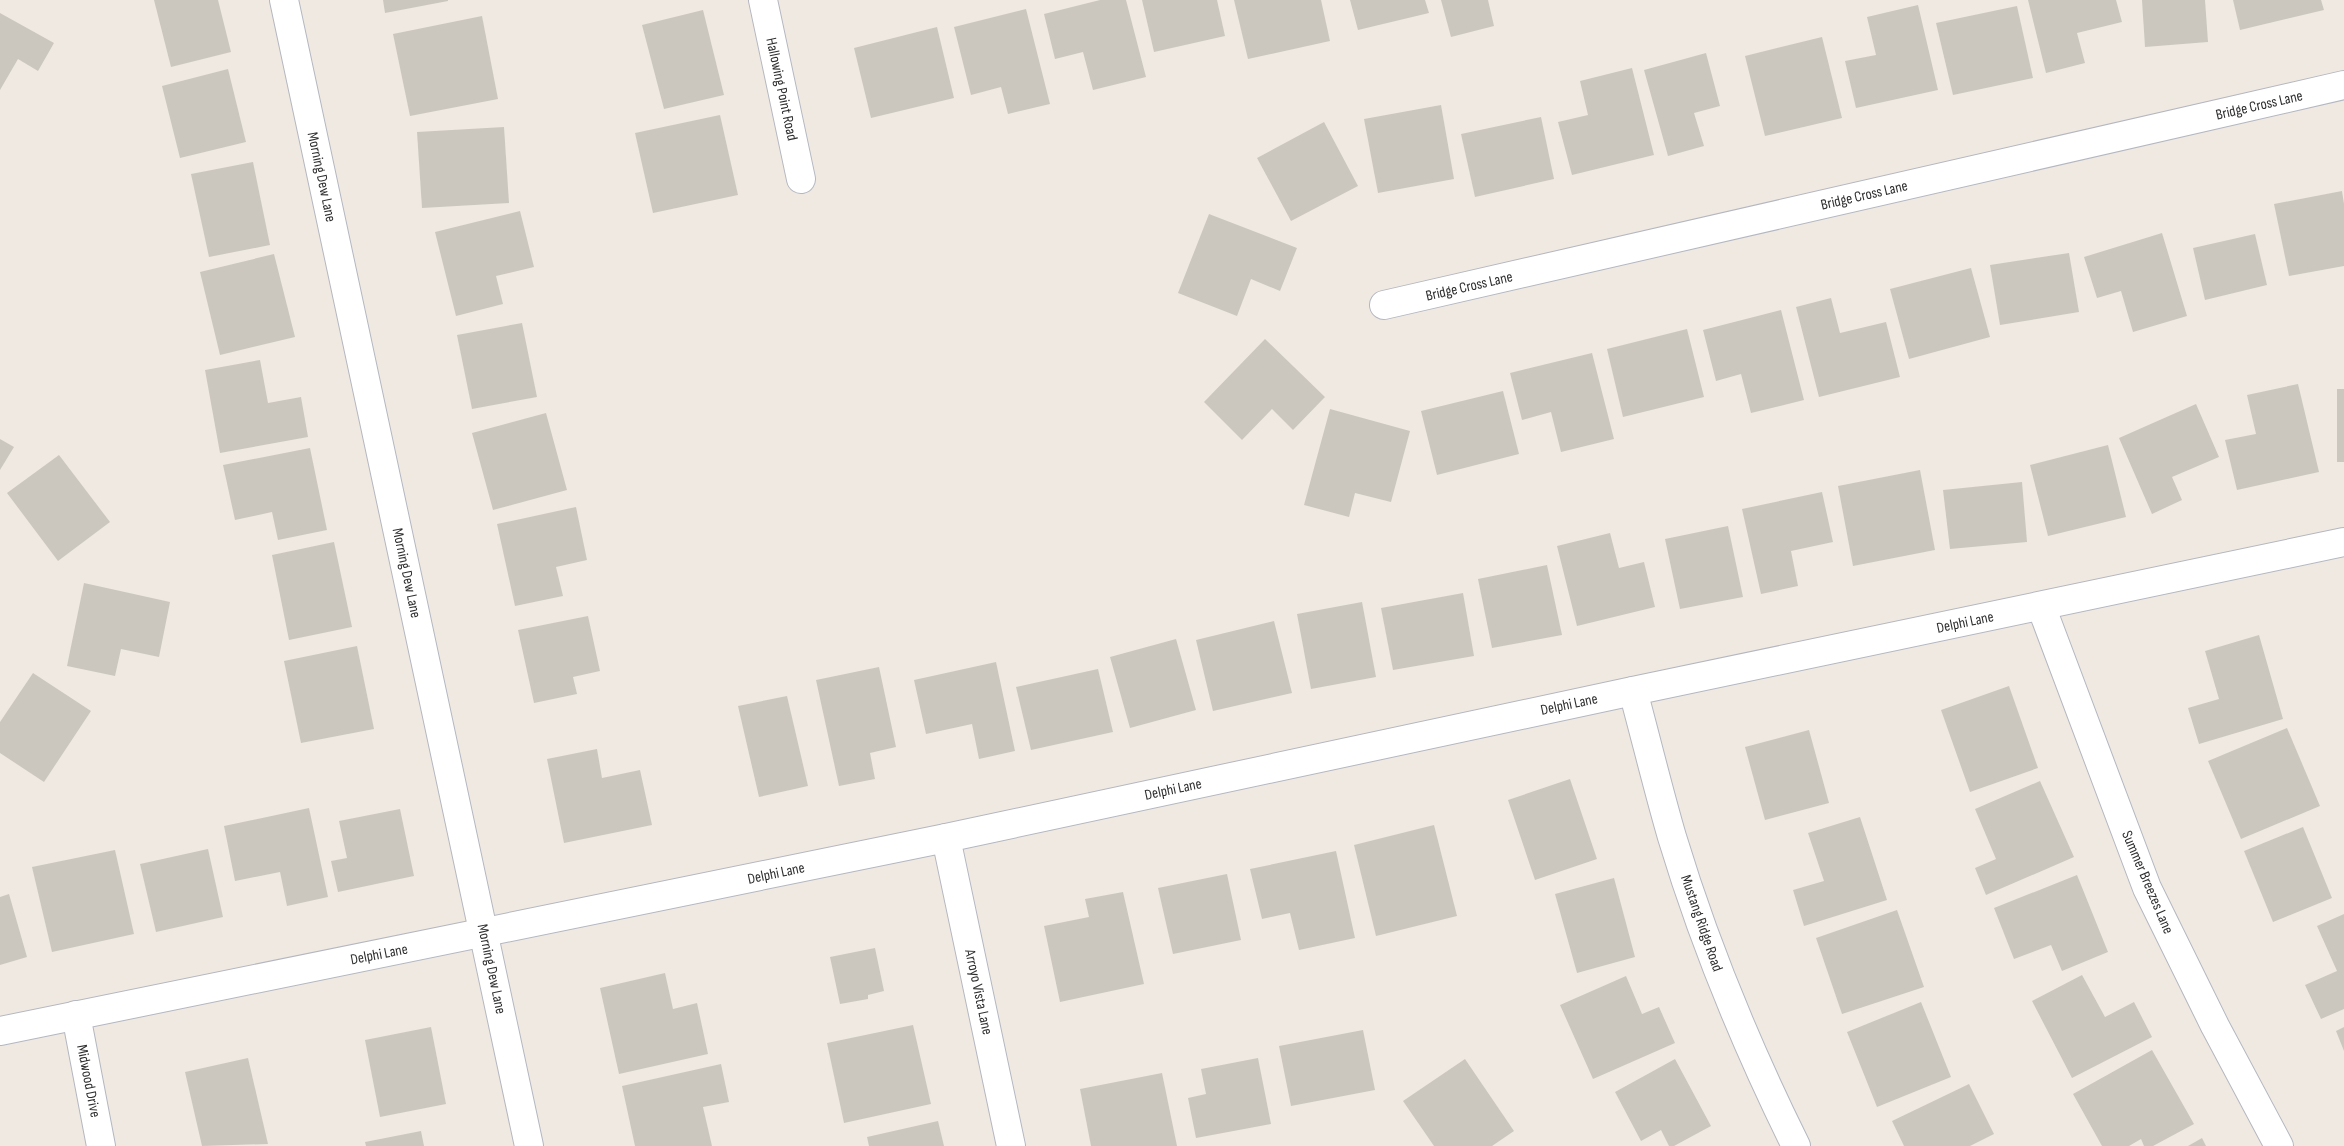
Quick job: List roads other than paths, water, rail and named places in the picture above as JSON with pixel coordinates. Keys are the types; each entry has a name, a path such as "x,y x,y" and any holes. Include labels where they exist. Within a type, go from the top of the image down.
{"street":[{"name":"Morning Dew Lane","path":"284,0 529,1146"},
{"name":"Hallowing Point Road","path":"763,0 801,179"},
{"name":"Bridge Cross Lane","path":"1384,305 2344,85"},
{"name":"Delphi Lane","path":"0,1031 946,838 1632,691 2344,542"},
{"name":"Summer Breezes Lane","path":"2041,606 2147,888 2215,1026 2279,1146"},
{"name":"Mustang Ridge Road","path":"1632,691 1672,838 1726,994 1796,1146"},
{"name":"Arroyo Vista Lane","path":"946,838 1011,1146"},
{"name":"Midwood Drive","path":"76,1015 101,1146"}]}
